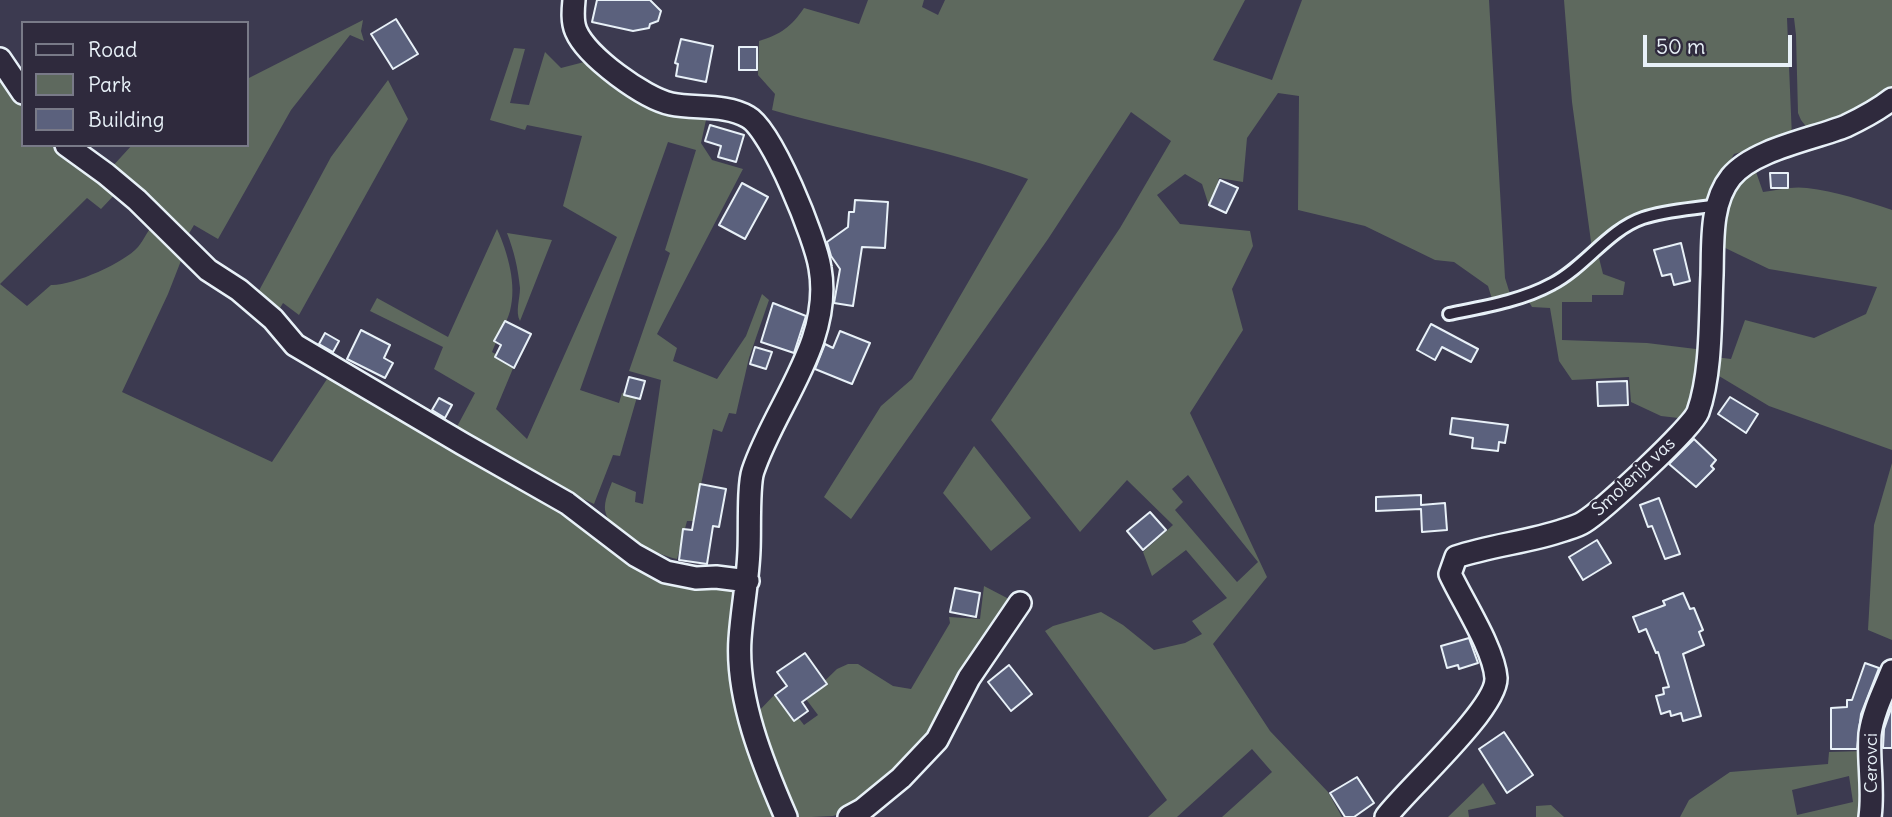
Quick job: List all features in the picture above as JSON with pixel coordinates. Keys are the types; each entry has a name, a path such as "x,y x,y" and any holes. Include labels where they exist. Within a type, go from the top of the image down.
{"street":[{"path":"574,0 575,30 585,46 628,83 649,96 670,104 735,111 750,117 762,130 780,162 803,217 820,268 821,305 812,342 752,473 748,581 740,641 742,676 758,745 786,817"},
{"path":"0,59 21,90"},
{"name":"Smolenja vas","path":"1386,817 1459,737 1491,697 1496,680 1488,650 1450,574 1456,557 1486,547 1565,530 1584,522 1643,471 1693,422 1706,372 1714,226 1722,192 1732,176 1746,165 1801,140 1845,126 1876,111 1892,99"},
{"path":"69,147 137,200 208,270 239,290 273,319 295,345 567,503 635,555 666,572 696,578 716,577 748,581"},
{"path":"849,817 862,810 901,778 937,740 969,678 1020,603"},
{"name":"Cerovci","path":"1870,817 1870,734 1875,713 1892,671"}],"lane":[{"path":"1449,314 1532,293 1552,285 1574,271 1620,231 1643,218 1718,205"}],"green space":[{"path":"868,0 924,0 922,7 938,15 945,0 1245,0 1213,60 1272,80 1302,0 1489,0 1505,278 1510,294 1492,299 1488,286 1454,262 1435,260 1365,226 1298,210 1299,96 1278,93 1247,138 1243,182 1219,178 1210,209 1202,184 1185,174 1157,195 1180,224 1250,231 1253,246 1232,289 1243,330 1190,413 1267,577 1213,644 1270,731 1328,792 1342,817 1222,817 1272,772 1252,749 1177,817 1148,817 1167,800 1045,631 1053,626 1101,612 1123,625 1154,650 1185,643 1202,634 1192,621 1227,598 1186,550 1152,576 1143,552 1173,525 1127,480 1080,532 991,420 1120,228 1171,141 1131,112 1048,239 851,519 824,497 881,406 912,379 1028,179 933,150 772,110 775,94 758,75 759,41 785,29 804,8 859,24","holes":["1188,475 1258,562 1237,582 1175,510 1183,502 1172,489"]},
{"path":"1564,0 1892,0 1892,88 1863,112 1808,129 1798,113 1794,18 1787,18 1792,138 1734,154 1722,175 1714,202 1658,211 1592,249 1572,102"},
{"path":"363,20 361,31 364,41 350,35 291,110 218,239 194,225 184,242 111,168 130,147 248,147 248,78"},
{"path":"514,48 525,49 510,103 529,105 545,52 561,68 588,61 628,96 655,107 706,120 701,143 712,160 743,169 657,334 677,348 673,361 717,379 746,336 762,294 769,300 749,358 736,414 729,413 722,432 713,429 693,521 687,521 677,559 657,553 624,535 608,519 605,507 612,482 636,492 635,502 643,504 661,380 629,371 670,253 665,250 696,150 668,142 580,390 619,403 622,393 637,397 620,456 613,455 594,504 512,466 453,434 475,393 434,369 443,347 370,311 377,298 448,337 497,229 508,259 512,301 492,352 514,366 496,409 527,439 617,237 563,206 582,136 527,125 525,130 490,120"},
{"path":"0,67 21,97 21,147 60,147 119,190 101,209 87,198 0,284"},
{"path":"388,80 408,119 299,315 283,303 276,315 255,298 331,157"},
{"path":"1755,169 1763,192 1785,188 1818,189 1892,210 1892,450 1769,406 1714,373 1715,357 1731,359 1745,320 1814,338 1866,314 1877,287 1769,269 1719,245 1725,199"},
{"path":"154,224 184,253 122,392 272,462 331,373 616,543 734,585 740,595 758,776 773,817 0,817 0,284 27,306 51,285 84,278 121,260 138,247"},
{"path":"507,233 552,240 520,321 518,274"},
{"path":"1598,254 1603,274 1625,282 1623,295 1592,295 1592,302 1562,302 1562,340 1647,343 1704,350 1687,419 1661,416 1631,402 1629,377 1572,380 1559,361 1550,308 1532,307 1526,297 1576,277"},
{"path":"974,446 1031,518 991,551 943,493"},
{"path":"1892,463 1892,640 1868,630 1874,525"},
{"path":"984,586 1007,598 1010,605 956,694 911,756 886,783 860,803 833,816 789,817 756,714 778,691 804,725 818,715 806,699 837,669 848,664 858,664 893,686 911,689 950,623 949,617 980,619"},
{"path":"1865,751 1865,817 1680,817 1689,800 1730,772 1828,764 1829,752","holes":["1849,776 1853,802 1797,815 1792,790"]},
{"path":"1483,783 1496,804 1468,810 1469,817 1448,817"},
{"path":"1551,805 1564,817 1536,817 1536,806"}],"building":[{"path":"597,0 650,0 661,11 658,21 650,24 649,28 633,31 592,22"},
{"path":"396,19 418,54 393,69 371,34"},
{"path":"681,39 713,46 706,82 676,76 678,64 675,63"},
{"path":"739,47 757,47 757,70 739,70"},
{"path":"710,125 744,135 736,162 718,157 721,146 705,141"},
{"path":"1770,173 1788,173 1788,188 1771,188"},
{"path":"1220,180 1238,188 1226,213 1209,205"},
{"path":"742,183 768,197 745,239 719,225"},
{"path":"855,200 888,202 885,248 862,247 853,306 834,303 840,269 831,256 827,242 848,227 849,212 854,212"},
{"path":"1681,243 1690,281 1674,285 1671,274 1662,276 1654,250"},
{"path":"773,303 806,316 794,353 761,342"},
{"path":"505,321 531,334 514,368 495,357 501,345 494,341"},
{"path":"1431,324 1478,349 1471,362 1442,347 1435,360 1417,350"},
{"path":"361,330 390,345 384,358 393,363 385,378 347,359"},
{"path":"840,331 870,343 852,384 815,369 825,344 833,348"},
{"path":"325,333 339,341 333,352 319,344"},
{"path":"755,347 772,352 766,369 750,364"},
{"path":"629,377 645,381 640,399 624,395"},
{"path":"1627,381 1628,405 1598,406 1597,382"},
{"path":"1730,397 1758,414 1746,433 1718,414"},
{"path":"439,398 452,405 445,418 432,410"},
{"path":"1452,418 1508,425 1505,443 1499,442 1498,451 1472,448 1473,438 1450,434"},
{"path":"1694,439 1716,460 1711,466 1714,469 1696,487 1669,464"},
{"path":"700,484 726,489 719,527 713,526 707,564 679,560 683,529 692,530"},
{"path":"1421,495 1421,505 1445,503 1447,530 1422,532 1421,509 1376,511 1376,497"},
{"path":"1659,498 1680,554 1665,559 1640,505"},
{"path":"1150,512 1166,530 1143,550 1127,531"},
{"path":"1597,540 1611,563 1583,580 1569,557"},
{"path":"955,588 980,593 976,617 950,612"},
{"path":"1683,593 1690,609 1694,608 1703,630 1699,632 1704,645 1683,654 1701,716 1683,721 1681,713 1671,716 1670,711 1661,714 1656,696 1664,694 1663,688 1669,687 1658,652 1656,653 1646,629 1639,632 1633,617 1665,605 1663,601"},
{"path":"1469,638 1478,663 1459,669 1458,665 1447,668 1441,646"},
{"path":"805,653 827,684 802,702 808,711 794,721 775,695 787,686 777,672"},
{"path":"1865,663 1879,668 1861,714 1857,749 1831,749 1831,708 1847,707 1847,700 1852,700"},
{"path":"1009,665 1032,694 1011,711 988,682"},
{"path":"1892,706 1892,748 1883,748 1884,729"},
{"path":"1504,732 1533,775 1507,793 1479,749"},
{"path":"1357,777 1374,803 1354,817 1345,817 1330,793"}]}
